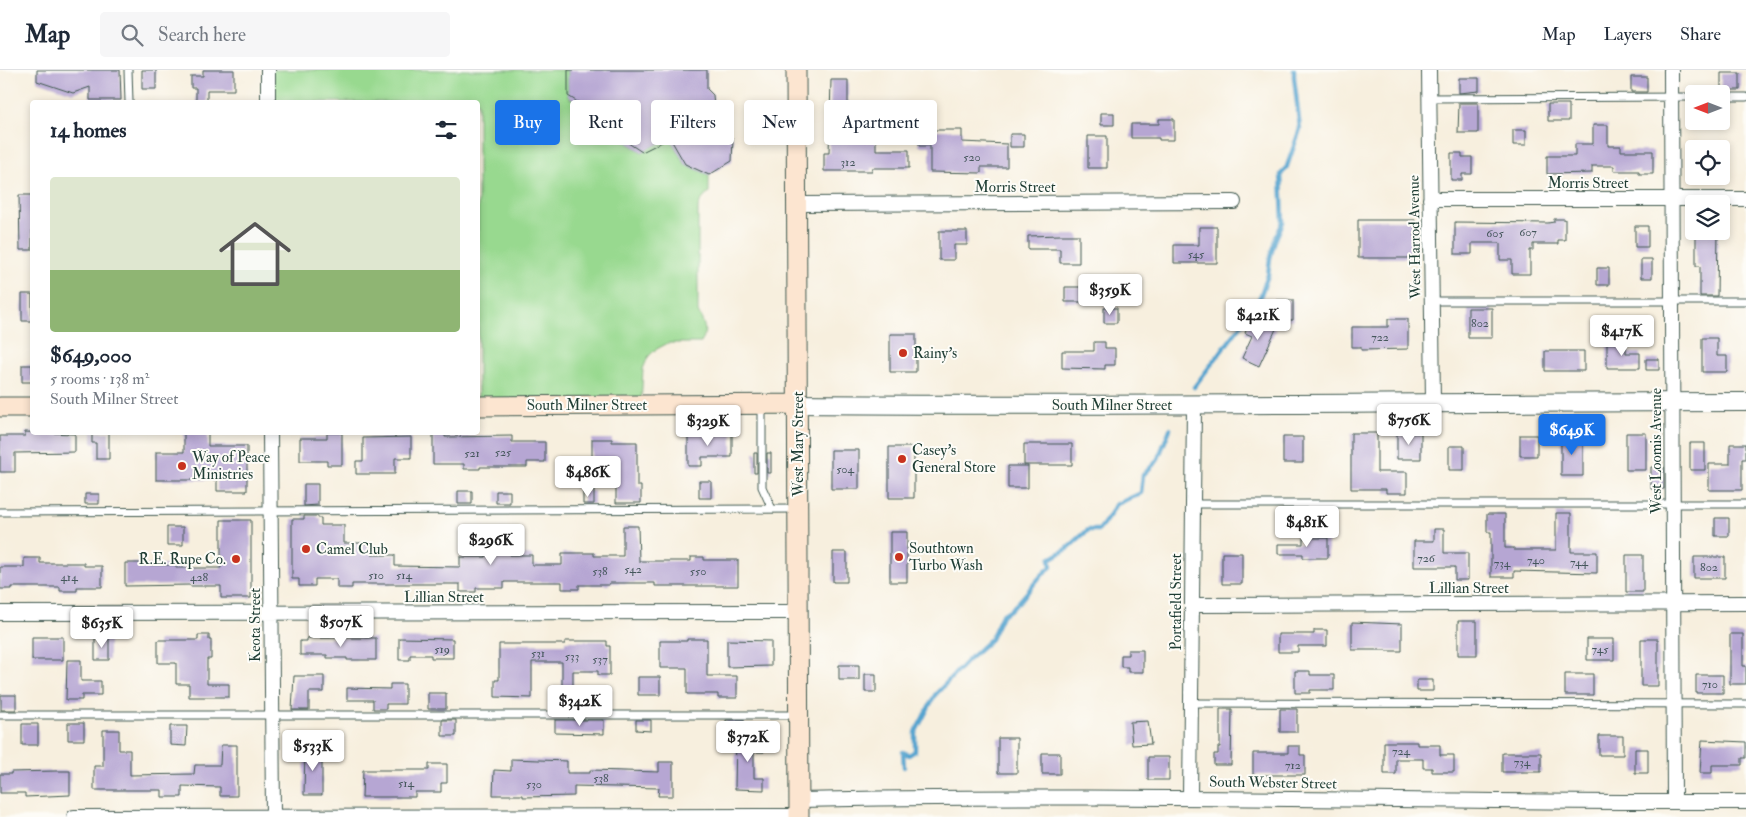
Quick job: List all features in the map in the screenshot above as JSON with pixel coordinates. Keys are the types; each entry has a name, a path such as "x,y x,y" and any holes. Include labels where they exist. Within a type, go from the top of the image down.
{"main road":[{"name":"West Mary Street","path":"796,70 799,811"},
{"name":"South Milner Street","path":"480,406 797,404"},
{"path":"0,407 30,407"}],"street":[{"path":"268,70 268,100"},
{"name":"West Harrod Avenue","path":"1429,70 1433,403"},
{"name":"West Loomis Avenue","path":"1671,70 1674,802"},
{"name":"Morris Street","path":"1430,199 1746,199"},
{"name":"Morris Street","path":"796,204 1234,202"},
{"name":"South Milner Street","path":"797,404 1194,406 1746,402"},
{"name":"Portafield Street","path":"1190,798 1194,406"},
{"name":"Keota Street","path":"270,435 273,817"},
{"name":"Lillian Street","path":"1192,605 1746,603"},
{"name":"Lillian Street","path":"0,613 798,612"},
{"name":"South Webster Street","path":"74,817 273,817 799,811 873,798 1746,802"}],"lane":[{"path":"128,70 129,100"},
{"path":"1430,98 1685,98"},
{"path":"1730,98 1746,98"},
{"path":"1432,301 1746,301"},
{"path":"762,404 762,487 772,509"},
{"path":"1193,504 1746,504"},
{"path":"0,512 798,509"},
{"path":"1191,703 1746,704"},
{"path":"0,715 799,715"}],"green space":[{"path":"268,70 568,70 568,97 573,100 570,100 570,145 631,145 642,152 656,145 674,145 685,164 709,175 709,192 700,202 698,208 698,312 705,331 703,338 701,343 668,343 655,350 648,357 643,369 641,405 480,406 480,100 268,100"}],"building":[{"path":"37,70 120,70 121,100 90,100 90,87 73,93 37,81"},
{"path":"142,70 156,70 156,89 142,89"},
{"path":"203,70 234,70 234,90 207,90 207,100 196,100 196,88 191,88 191,76 203,76"},
{"path":"568,70 707,70 707,89 713,95 713,100 651,100 651,145 656,145 642,152 631,145 641,145 641,100 575,100 568,96"},
{"path":"1721,73 1740,73 1740,90 1730,90 1730,85 1721,85"},
{"path":"1631,77 1647,77 1647,92 1631,92"},
{"path":"1459,78 1479,78 1479,91 1459,93"},
{"path":"831,80 848,80 848,100 830,100"},
{"path":"1459,103 1478,103 1478,133 1458,133"},
{"path":"1548,104 1569,104 1569,121 1548,121"},
{"path":"1101,113 1114,113 1114,125 1101,125"},
{"path":"1159,119 1174,119 1174,140 1131,138 1131,124 1159,124"},
{"path":"1593,125 1608,125 1608,146 1621,146 1621,151 1653,151 1653,174 1639,174 1639,171 1614,171 1614,166 1592,166 1592,173 1547,174 1547,156 1575,156 1575,144 1593,144"},
{"path":"937,130 962,130 962,142 1007,144 1007,167 981,167 981,173 930,172 930,146 919,146 937,145"},
{"path":"1513,130 1526,130 1526,145 1513,145"},
{"path":"1010,134 1024,134 1024,147 1010,147"},
{"path":"1088,136 1107,136 1107,168 1088,168"},
{"path":"674,145 733,145 732,161 709,175 685,164"},
{"path":"829,145 876,145 876,150 909,150 909,168 872,168 872,171 824,171 824,153 829,153"},
{"path":"1451,153 1462,153 1462,157 1472,157 1472,174 1462,174 1462,180 1451,180"},
{"path":"19,195 30,195 30,250 20,250"},
{"path":"1554,219 1565,219 1565,240 1558,240 1558,244 1533,244 1533,250 1530,250 1530,274 1512,274 1512,260 1500,260 1500,243 1472,243 1472,254 1455,254 1455,222 1548,223 1554,222"},
{"path":"1358,220 1415,220 1415,258 1358,258"},
{"path":"1635,226 1648,226 1648,247 1635,247"},
{"path":"1199,227 1217,227 1217,263 1174,263 1174,245 1199,245"},
{"path":"939,231 967,231 967,245 954,245 954,260 939,260"},
{"path":"1079,235 1079,263 1060,263 1060,249 1028,249 1028,236"},
{"path":"1696,240 1718,240 1717,296 1700,296 1700,266 1696,266"},
{"path":"1641,259 1652,259 1652,278 1641,278"},
{"path":"1597,268 1609,268 1609,285 1597,285"},
{"path":"1065,287 1087,287 1087,302 1065,302"},
{"path":"22,294 30,294 30,321 22,321"},
{"path":"1277,300 1293,300 1293,320 1277,320"},
{"path":"1104,308 1117,308 1117,323 1104,323"},
{"path":"1468,308 1492,308 1492,338 1468,338"},
{"path":"1252,317 1276,329 1259,366 1242,358 1252,336 1245,333"},
{"path":"1388,319 1408,319 1408,349 1361,350 1361,347 1352,347 1352,327 1388,327"},
{"name":"Rainy's","path":"890,334 916,334 916,372 890,372"},
{"path":"1702,338 1717,338 1717,356 1727,356 1727,372 1702,372"},
{"path":"1094,342 1105,342 1105,348 1115,348 1115,365 1105,365 1105,369 1062,368 1062,351 1094,351"},
{"path":"1607,343 1626,343 1626,353 1640,353 1640,368 1607,368"},
{"path":"1545,351 1584,351 1584,371 1545,371"},
{"path":"1646,359 1659,359 1659,370 1646,370"},
{"path":"22,365 30,365 30,382 22,382"},
{"path":"25,432 30,432 30,435 75,435 75,452 15,453 15,472 0,472 0,436 25,436"},
{"path":"688,433 732,433 732,457 702,457 702,466 688,466"},
{"path":"1351,433 1377,433 1377,472 1407,472 1407,493 1386,493 1386,489 1351,489"},
{"path":"1397,433 1421,433 1421,459 1397,459"},
{"path":"1626,433 1646,433 1646,470 1626,470"},
{"path":"92,435 109,435 109,459 96,459 96,443 92,443"},
{"path":"184,435 208,435 208,446 247,446 247,491 217,491 217,480 156,480 156,452 184,452"},
{"path":"327,435 342,435 342,465 327,465 327,461 300,461 300,438 327,438"},
{"path":"433,435 445,435 445,437 512,436 512,442 545,442 545,462 527,462 527,467 464,469 464,464 433,464"},
{"path":"1520,435 1537,435 1537,456 1520,456"},
{"path":"411,437 411,458 395,458 395,474 356,474 356,461 363,461 363,438"},
{"path":"1283,437 1303,437 1303,463 1283,463"},
{"path":"1561,437 1583,437 1583,476 1561,476"},
{"path":"592,439 612,439 612,442 637,442 637,486 641,486 641,503 616,503 616,474 592,474"},
{"path":"1690,443 1705,443 1705,470 1690,470"},
{"path":"1024,444 1072,444 1072,465 1024,465"},
{"path":"1730,444 1746,444 1746,459 1742,459 1742,490 1709,490 1709,464 1730,464"},
{"path":"1449,446 1464,446 1464,470 1449,470"},
{"name":"Casey's General Store","path":"889,447 914,447 914,498 889,498"},
{"path":"831,450 859,450 859,489 831,489"},
{"path":"754,453 757,453 757,473 754,473"},
{"path":"767,453 771,453 771,473 767,473"},
{"path":"1008,466 1028,466 1028,488 1008,488"},
{"path":"1651,467 1664,467 1664,489 1651,489"},
{"path":"699,481 711,481 711,498 699,498"},
{"path":"304,484 318,484 318,505 304,506"},
{"path":"458,491 472,491 472,504 458,504"},
{"path":"496,491 510,491 510,503 496,503"},
{"path":"583,491 594,491 594,504 583,504"},
{"path":"85,494 99,494 99,504 85,504"},
{"path":"1556,513 1571,513 1571,552 1597,552 1597,573 1514,571 1514,577 1491,577 1491,532 1487,532 1487,514 1505,514 1505,548 1514,548 1514,550 1556,550"},
{"path":"304,516 318,516 318,518 321,518 321,525 344,525 344,543 372,543 372,555 395,555 395,566 460,567 460,557 486,557 486,552 510,552 510,555 532,555 532,565 562,565 562,553 594,553 594,556 623,556 623,526 638,526 639,561 691,561 691,557 704,557 704,560 738,560 738,586 655,586 655,583 609,583 609,585 579,585 579,589 562,589 562,582 504,582 504,588 476,588 476,592 460,592 460,584 352,584 352,588 337,588 337,579 315,579 315,586 299,586 299,579 292,579 292,519 304,519"},
{"path":"1715,518 1729,518 1729,536 1715,536"},
{"path":"221,520 251,520 251,598 221,598 221,586 125,586 125,563 176,565 176,568 221,568"},
{"path":"167,527 183,527 183,545 167,545"},
{"path":"1434,529 1444,529 1444,553 1468,553 1468,580 1455,580 1455,567 1414,567 1414,541 1434,541"},
{"name":"Southtown Turbo Wash","path":"890,532 907,532 907,582 890,582"},
{"path":"1303,538 1328,538 1328,558 1303,558 1303,554 1278,554 1278,544 1303,544"},
{"path":"833,552 847,552 847,582 833,582"},
{"path":"1222,553 1242,553 1242,584 1222,584"},
{"path":"1626,555 1643,555 1643,592 1626,592"},
{"path":"1694,557 1725,557 1725,578 1694,578"},
{"path":"24,558 40,558 40,563 84,563 84,566 102,566 102,587 77,587 77,591 60,591 60,587 12,587 12,589 0,589 0,567 24,567"},
{"path":"1458,621 1477,621 1477,655 1458,655"},
{"path":"1352,622 1402,624 1402,651 1352,650"},
{"path":"1314,630 1327,630 1327,646 1298,646 1298,652 1278,652 1278,634 1314,634"},
{"path":"1730,634 1743,634 1743,666 1746,666 1746,684 1730,684"},
{"path":"198,635 209,635 209,640 211,640 211,659 207,659 207,684 229,684 229,697 189,697 189,684 176,684 176,663 158,663 158,640 198,640"},
{"path":"32,637 63,637 63,660 32,660"},
{"path":"95,638 109,638 109,660 95,660"},
{"path":"307,638 376,638 376,660 347,660 347,658 327,658 327,655 300,655 300,641 307,641"},
{"path":"399,638 453,639 453,658 431,658 431,655 410,655 410,660 399,660"},
{"path":"687,639 707,639 707,676 737,676 737,698 718,698 718,694 687,694 687,668 660,668 660,641 687,641"},
{"path":"1587,639 1614,639 1614,660 1587,660"},
{"path":"1641,639 1658,639 1658,686 1641,686"},
{"path":"727,640 771,641 771,666 727,667"},
{"path":"565,641 607,641 607,646 610,646 610,675 598,675 598,671 573,671 573,691 562,691 562,662 532,662 532,698 495,697 495,680 499,680 499,644 565,644"},
{"path":"1128,650 1143,650 1143,672 1128,672 1128,667 1121,667 1121,655 1128,655"},
{"path":"67,660 81,660 81,681 101,681 101,695 82,695 82,700 66,700"},
{"path":"839,665 859,665 859,680 839,680"},
{"path":"1295,671 1310,671 1310,675 1334,675 1334,690 1310,690 1310,693 1295,693"},
{"path":"865,674 876,674 876,692 865,692"},
{"path":"1565,674 1593,674 1593,695 1565,695"},
{"path":"1696,675 1723,675 1723,693 1696,693"},
{"path":"294,676 324,676 324,692 309,692 309,710 292,710"},
{"path":"638,677 660,677 660,695 638,695"},
{"path":"1417,680 1433,680 1433,691 1417,691"},
{"path":"390,684 405,684 405,704 386,704 386,709 373,709 373,700 347,700 347,688 390,689"},
{"path":"428,693 446,693 446,709 428,709"},
{"path":"1,695 16,695 16,710 1,710"},
{"path":"1220,709 1232,709 1231,765 1214,765 1214,754 1218,754 1218,747 1220,747"},
{"path":"1280,709 1297,709 1297,732 1280,732"},
{"path":"442,720 456,720 456,736 442,736"},
{"path":"555,720 604,720 604,734 555,733"},
{"path":"636,720 651,720 651,731 636,730"},
{"path":"726,720 744,720 744,730 726,730"},
{"path":"1148,721 1151,744 1132,745 1130,722"},
{"path":"68,723 84,723 84,740 68,740"},
{"path":"22,724 38,724 38,745 22,745"},
{"path":"170,726 187,726 186,746 170,745"},
{"path":"103,730 119,730 119,750 130,750 130,775 194,774 195,765 220,765 221,745 237,745 237,796 220,796 220,787 182,786 182,797 162,797 162,790 94,790 94,766 103,766"},
{"path":"1599,736 1623,736 1623,755 1599,755"},
{"path":"736,737 764,737 764,752 754,752 754,778 764,778 764,790 735,789"},
{"path":"998,738 1017,738 1017,773 998,773"},
{"path":"1702,740 1746,742 1746,758 1742,758 1742,765 1712,765 1712,773 1700,773"},
{"path":"1384,742 1417,742 1417,745 1440,745 1440,755 1454,755 1454,772 1432,772 1432,768 1423,768 1423,759 1396,759 1396,774 1384,774"},
{"path":"305,746 320,746 319,762 322,762 322,795 304,795"},
{"path":"1288,746 1300,746 1300,755 1305,755 1305,775 1253,775 1253,753 1288,753"},
{"path":"1635,749 1648,749 1648,773 1635,773"},
{"path":"1042,753 1060,753 1060,774 1042,774"},
{"path":"1502,753 1541,753 1541,772 1502,772"},
{"path":"1148,757 1169,757 1169,780 1148,780"},
{"path":"511,759 567,761 567,773 590,773 590,770 659,772 659,762 673,762 673,796 658,796 659,788 574,786 574,796 523,797 523,795 493,795 494,770 511,771"},
{"path":"429,764 447,764 447,783 441,783 441,792 415,792 415,797 362,797 363,770 429,770"},
{"path":"70,771 70,795 25,797 25,793 0,793 0,774 11,774 11,772"}],"waterway":[{"path":"1194,387 1253,310 1268,275 1275,240 1283,222 1281,174 1286,169 1300,129 1294,70"},
{"path":"904,767 903,752 909,755 915,751 915,733 935,695 991,639 1002,615 1016,605 1051,567 1050,559 1067,549 1088,530 1099,530 1115,505 1141,493 1143,475 1157,461 1170,429"}],"place":[{"name":"Rainy's","path":"903,353"},
{"name":"Casey's General Store","path":"902,459"},
{"name":"Way of Peace Ministries","path":"182,466"},
{"name":"Camel Club","path":"306,549"},
{"name":"Southtown Turbo Wash","path":"899,557"},
{"name":"R.E. Rupe Co.","path":"236,559"}]}
